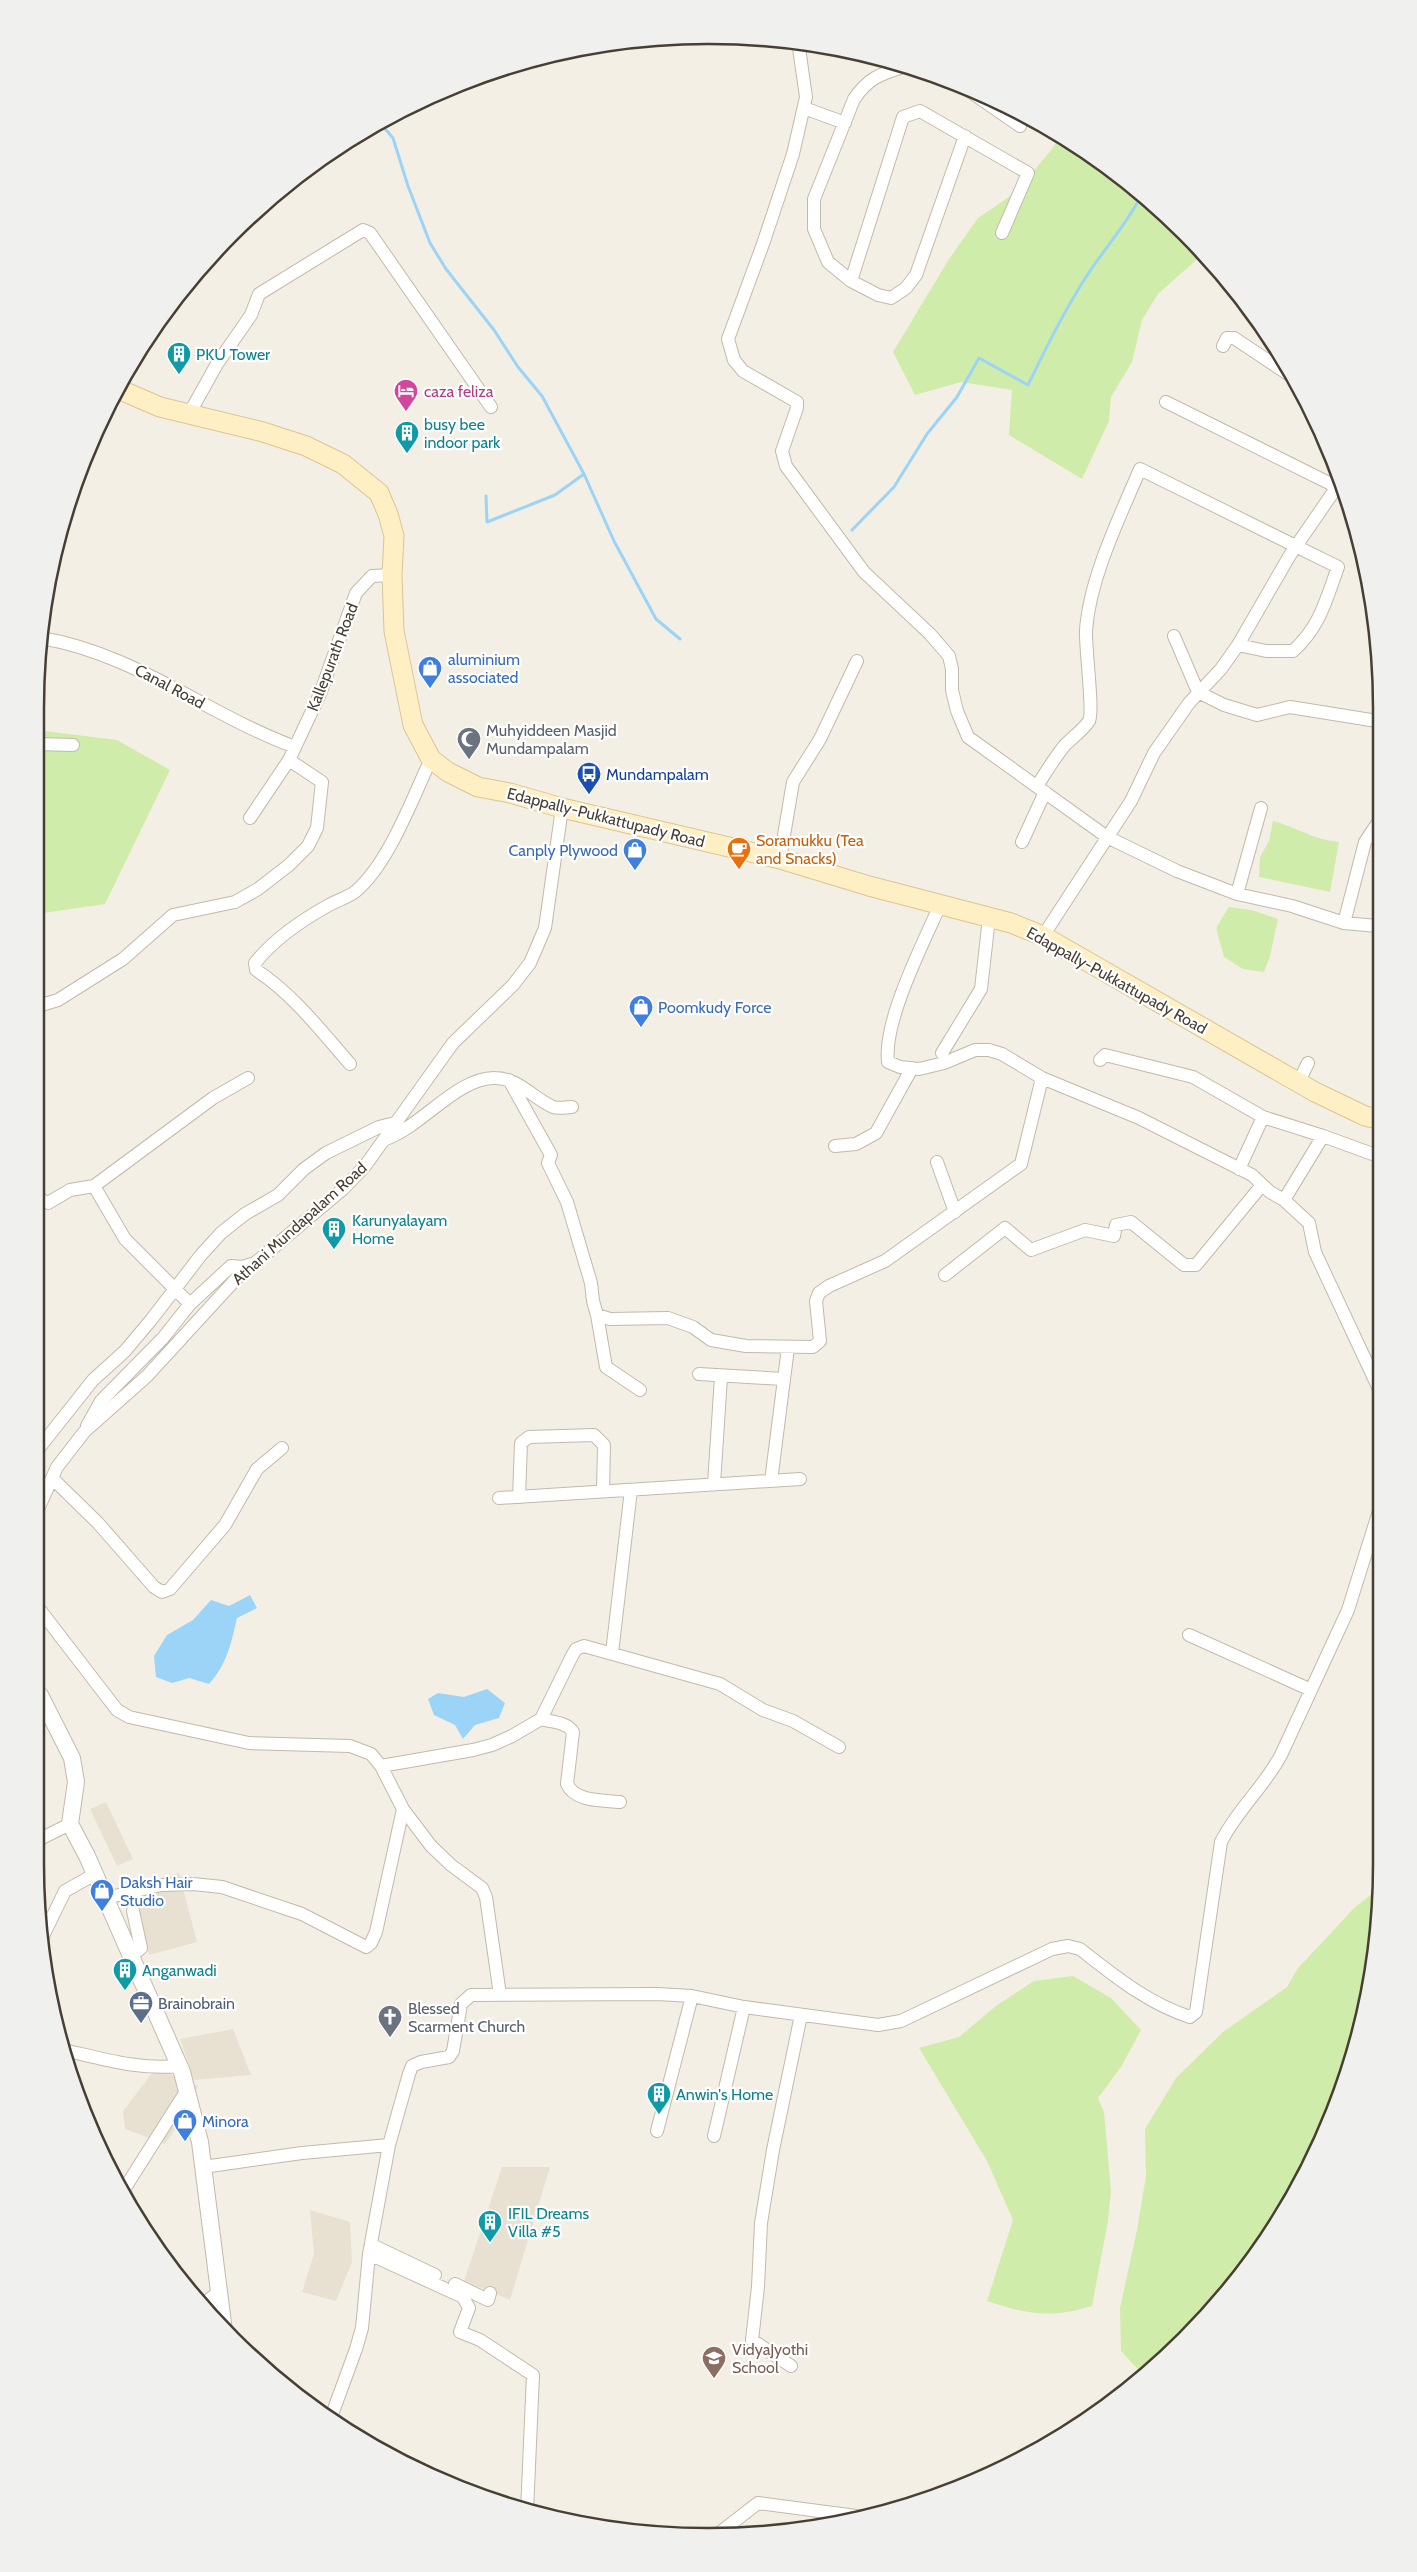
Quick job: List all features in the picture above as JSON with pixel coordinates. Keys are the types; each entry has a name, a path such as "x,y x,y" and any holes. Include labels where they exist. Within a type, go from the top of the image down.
{"main road":[{"name":"Edappally-Pukkattupady Road","path":"124,392 160,407 263,432 306,446 343,464 379,493 388,514 394,536 392,575 394,630 402,680 413,725 431,759 448,772 478,787 510,793 562,808 780,860 1011,923 1043,936 1298,1083 1365,1116 1373,1118"}],"street":[{"path":"799,50 806,97 793,154 780,196 733,321 728,340 729,349 734,360 743,372 797,402 797,408 782,451 786,466 864,572 930,634 949,656 955,704 968,737 1107,837 1177,872 1237,894 1292,906 1344,923 1373,926"},
{"path":"894,70 874,77 862,87 854,99 814,199 814,229 828,262 851,281 878,295 891,298 906,288 916,275 965,136"},
{"path":"804,108 845,123"},
{"path":"994,108 1020,126"},
{"path":"851,281 904,117 920,111 1028,172 1002,233"},
{"path":"189,414 217,364 251,315 259,294 363,230 370,233 491,407"},
{"path":"1223,346 1227,338 1234,338 1279,368"},
{"path":"1166,402 1332,479"},
{"path":"1022,842 1041,789 1064,747 1090,720 1086,640 1089,606 1113,534 1140,469 1338,567 1322,613 1308,638 1293,652 1238,645"},
{"path":"1043,936 1131,801 1154,753 1198,692 1221,669 1238,645 1296,545 1334,491 1335,487"},
{"name":"Kallepurath Road","path":"250,818 289,760 320,694 356,593 372,576 392,575"},
{"path":"1174,636 1198,692 1224,705 1250,714 1264,714 1290,707 1373,720"},
{"name":"Canal Road","path":"47,639 84,647 134,667 266,736 295,747"},
{"path":"780,860 793,782 820,739 857,661"},
{"path":"44,744 73,745"},
{"path":"350,1064 310,1017 288,998 276,983 256,970 255,963 264,951 286,933 354,892 370,878 396,832 431,759"},
{"path":"44,1004 58,1000 124,959 173,915 234,902 258,889 289,865 308,846 317,828 322,782 289,760"},
{"name":"Athani Mundapalam Road","path":"44,1498 57,1467 85,1432 147,1376 199,1317 253,1264 343,1189 365,1166 453,1043 513,985 530,963 545,928 562,808"},
{"path":"1237,894 1261,808"},
{"path":"1344,923 1365,842 1373,830"},
{"path":"940,905 904,988 886,1050 888,1062 900,1067 912,1068 944,1063 975,1050 989,1050 1002,1054 1042,1078 1139,1118 1252,1175 1309,1223 1315,1252 1373,1377"},
{"path":"942,1053 981,990 989,918"},
{"path":"1100,1060 1105,1055 1193,1077 1263,1117 1373,1154"},
{"path":"1298,1083 1308,1063"},
{"path":"836,1146 856,1144 876,1133 912,1068"},
{"path":"44,1201 48,1203 70,1190 94,1186 213,1098 248,1078"},
{"path":"386,1139 402,1133 466,1086 480,1080 494,1078 509,1080 554,1107 572,1107"},
{"path":"597,1315 610,1319 668,1318 694,1326 711,1340 746,1346 813,1347 820,1341 816,1301 819,1293 829,1286 885,1261 1021,1164 1042,1078"},
{"path":"509,1080 551,1155 548,1164 568,1202 591,1282 592,1301 597,1315 606,1367 640,1390"},
{"path":"1239,1169 1263,1117"},
{"path":"44,1442 93,1380 125,1352 201,1255 221,1233 246,1214 278,1196 326,1153 379,1127 395,1123"},
{"path":"1284,1200 1323,1136"},
{"path":"937,1162 955,1212"},
{"path":"945,1275 1005,1228 1032,1250 1085,1230 1114,1236 1116,1224 1131,1222 1184,1265 1196,1265 1262,1185"},
{"path":"94,1186 126,1239 149,1265 176,1288 190,1304"},
{"path":"85,1432 88,1420 101,1401 146,1357 190,1304 231,1266 242,1267 253,1264"},
{"path":"771,1481 788,1348"},
{"path":"699,1374 722,1377 783,1379"},
{"path":"714,1484 722,1377"},
{"path":"520,1496 521,1443 529,1437 594,1435 604,1445 604,1491"},
{"path":"53,1480 98,1523 140,1568 154,1587 162,1592 170,1589 225,1525 258,1469 282,1448"},
{"path":"499,1498 800,1479"},
{"path":"612,1653 631,1490"},
{"path":"333,2412 362,2328 370,2250 388,2146 412,2066 421,2062 449,2057 453,2051 461,2004 471,1995 657,1994 692,1996 744,2007 878,2025 901,2021 1052,1949 1068,1946 1080,1949 1142,1996 1190,2017 1196,2012 1221,1842 1230,1824 1271,1773 1348,1610 1373,1530"},
{"path":"44,1615 117,1710 129,1717 249,1743 350,1746 371,1754 381,1766 403,1809 431,1846 482,1888 486,1898 500,1995"},
{"path":"1189,1635 1310,1690"},
{"path":"381,1766 492,1746 541,1719 576,1649 584,1646 720,1684 763,1710 793,1721 839,1747"},
{"path":"44,1703 72,1758 76,1782 70,1824 106,1898 130,1957 180,2066 187,2090 200,2142 223,2317"},
{"path":"541,1719 564,1724 571,1727 574,1732 567,1784 569,1790 586,1798 620,1802"},
{"path":"106,1898 161,1885 193,1884 222,1887 302,1914 366,1947 372,1943 376,1932 403,1809"},
{"path":"44,1838 70,1824"},
{"path":"47,1928 65,1891 95,1874"},
{"path":"130,1957 141,1948 133,1910"},
{"path":"658,2131 692,1996"},
{"path":"714,2136 744,2007"},
{"path":"791,2366 752,2340 758,2287 761,2223 773,2150 802,2014"},
{"path":"71,2052 132,2066 156,2068 180,2066"},
{"path":"126,2183 187,2090"},
{"path":"203,2167 302,2153 388,2146"},
{"path":"370,2250 466,2294 488,2300 490,2293"},
{"path":"208,2301 220,2291"},
{"path":"466,2294 469,2308 460,2332 480,2340 533,2375 527,2503"},
{"path":"726,2528 758,2503 842,2514"}],"shaded area":[{"path":"106,1802 133,1859 117,1866 90,1809"},
{"path":"179,1873 197,1942 149,1955 132,1887"},
{"path":"233,2029 251,2075 194,2080 180,2039"},
{"path":"156,2068 198,2086 183,2118 165,2144 125,2129 123,2111"},
{"path":"502,2167 550,2167 510,2300 464,2281"},
{"path":"310,2210 350,2222 352,2262 336,2301 302,2292 314,2254"}],"green space":[{"path":"1056,142 1113,181 1179,238 1198,259 1158,294 1142,320 1132,362 1111,397 1109,421 1082,479 1009,435 1012,390 961,382 915,395 893,352 949,259 978,218 1016,192"},
{"path":"44,731 117,740 170,770 105,904 44,913"},
{"path":"1273,821 1313,836 1339,842 1330,892 1259,877 1260,857 1269,841"},
{"path":"1229,907 1252,910 1278,919 1270,956 1264,972 1243,969 1224,957 1216,928"},
{"path":"1372,1894 1368,1950 1351,2036 1323,2118 1305,2158 1261,2233 1236,2268 1179,2334 1138,2370 1121,2351 1120,2308 1137,2230 1146,2176 1145,2129 1176,2078 1223,2032 1287,1987 1298,1968 1354,1908"},
{"path":"1073,1976 1111,1998 1141,2030 1121,2067 1098,2098 1104,2112 1111,2191 1108,2221 1092,2306 1064,2313 1027,2312 987,2301 1013,2220 987,2161 919,2048 959,2037 996,2006 1034,1981"}],"water":[{"path":"250,1595 257,1608 237,1618 224,1661 209,1684 189,1678 172,1683 156,1677 154,1656 167,1635 193,1620 211,1600 229,1606"},
{"path":"487,1689 505,1703 499,1718 475,1725 463,1739 455,1725 434,1715 428,1699 438,1693 464,1697"}],"waterway":[{"path":"385,128 393,138 408,186 430,243 446,269 494,330 518,367 542,396 584,474 555,495 487,522 486,496"},
{"path":"852,530 894,487 927,434 957,397 979,358 1028,385 1073,299 1138,202"},
{"path":"584,474 614,541 656,619 680,639"}],"place":[{"name":"PKU Tower","path":"179,375"},
{"name":"caza feliza","path":"406,412"},
{"name":"busy bee indoor park","path":"407,454"},
{"name":"aluminium associated","path":"430,689"},
{"name":"Muhyiddeen Masjid Mundampalam","path":"469,760"},
{"name":"Mundampalam","path":"589,795"},
{"name":"Soramukku (Tea and Snacks)","path":"739,870"},
{"name":"Canply Plywood","path":"635,871"},
{"name":"Poomkudy Force","path":"641,1028"},
{"name":"Karunyalayam Home","path":"334,1250"},
{"name":"Daksh Hair Studio","path":"102,1912"},
{"name":"Anganwadi","path":"125,1991"},
{"name":"Brainobrain","path":"141,2024"},
{"name":"Blessed Scarment Church","path":"390,2038"},
{"name":"Anwin's Home","path":"659,2115"},
{"name":"Minora","path":"185,2142"},
{"name":"IFIL Dreams Villa #5","path":"490,2243"},
{"name":"VidyaJyothi School","path":"714,2379"}]}
